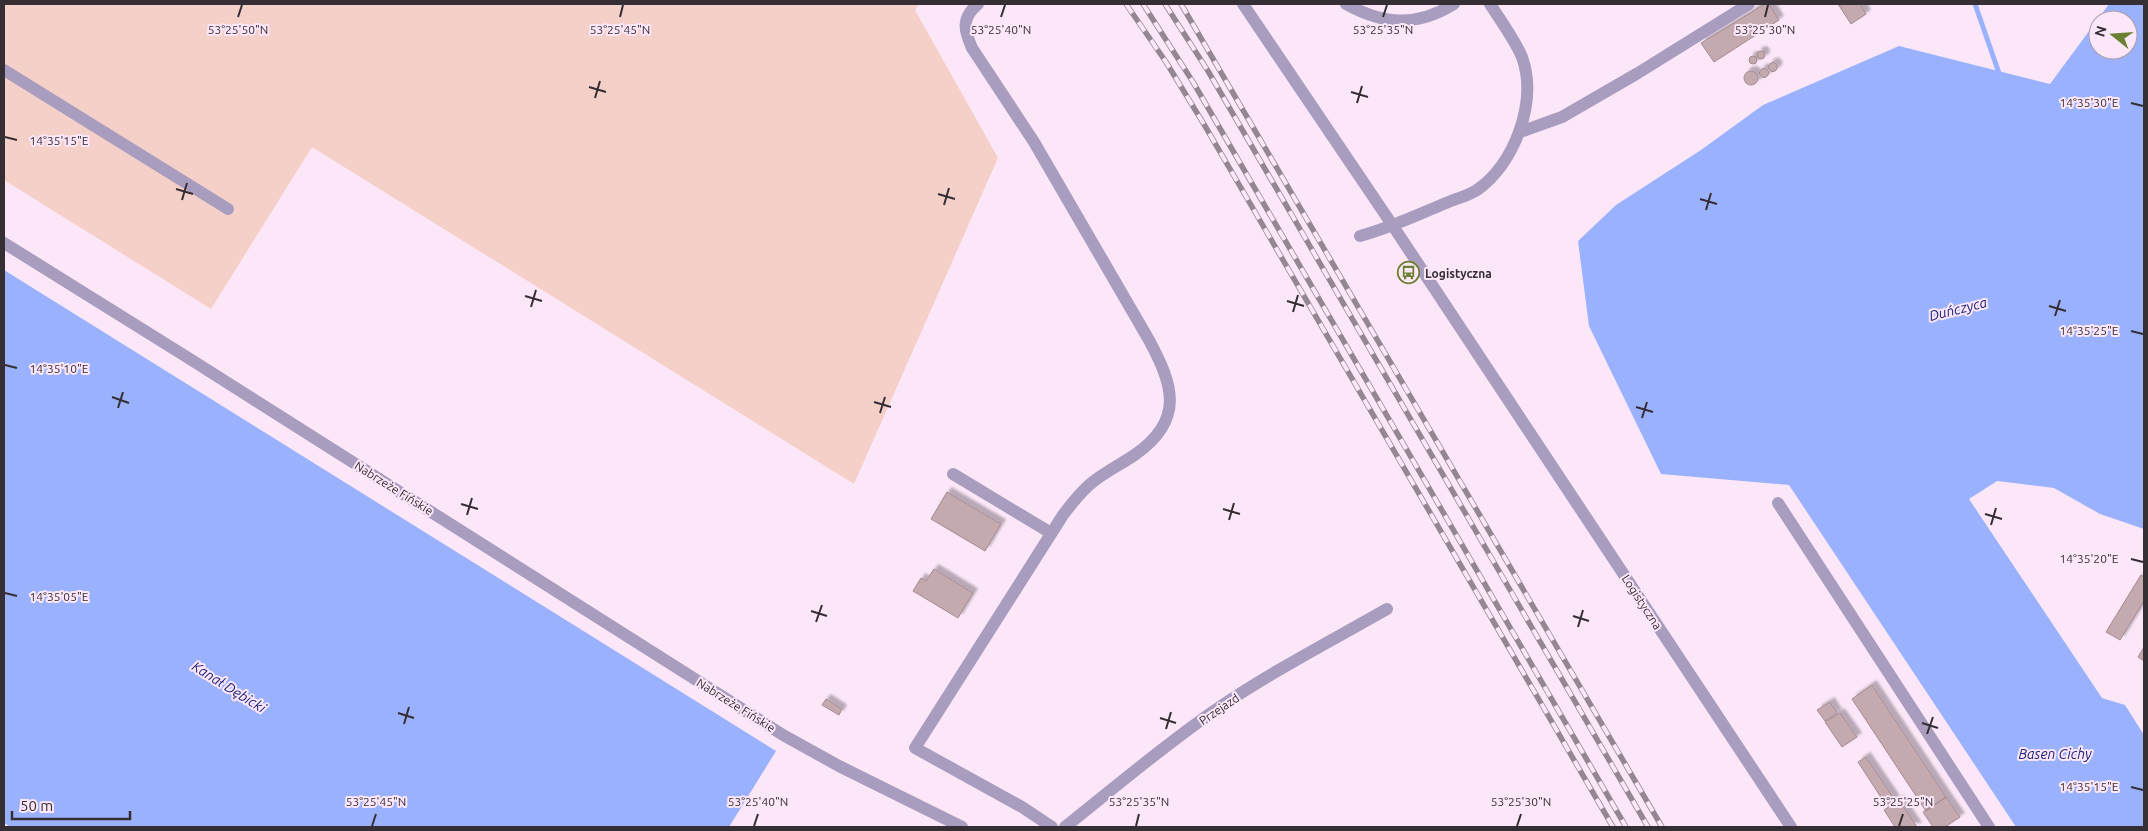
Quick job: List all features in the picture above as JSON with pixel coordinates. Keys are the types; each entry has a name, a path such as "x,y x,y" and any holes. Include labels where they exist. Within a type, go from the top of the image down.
{"street":[{"name":"Logistyczna","path":"1244,4 1792,827"},
{"path":"1346,4 1386,19 1400,21 1437,15 1454,4"},
{"path":"1360,236 1393,226 1477,190 1499,168 1512,150 1520,132 1525,109 1526,85 1523,59 1490,4"},
{"path":"1520,132 1562,117 1638,73 1749,4"},
{"path":"972,6 965,18 964,27 972,48 1034,142 1149,340 1163,367 1170,399 1168,415 1163,428 1153,439 1136,454 1093,481 1063,515 915,748 1022,807 1052,827"},
{"path":"4,70 228,209"},
{"name":"Nabrzeże Fińskie","path":"4,243 199,364 783,735 839,766 962,827"},
{"path":"953,474 1051,533"},
{"path":"1778,503 1989,827"},
{"name":"Przejazd","path":"1064,827 1215,711 1272,674 1387,609"}],"shaded area":[{"path":"4,4 919,4 915,10 998,158 854,484 312,147 211,309 4,180"}],"water":[{"path":"2109,4 2144,4 2144,529 2100,514 2054,488 1997,481 1969,499 2102,698 2125,705 2144,735 2144,827 2016,827 1789,485 1661,474 1589,326 1578,241 1616,205 1701,150 1763,105 1899,46 2050,84 2088,32 2088,60 2138,60 2138,10 2105,10"},
{"name":"Kanał Dębicki","path":"4,270 776,751 729,827 10,827 4,823"}],"building":[{"path":"1765,4 1769,4 1779,20 1714,62 1701,43"},
{"path":"1838,4 1860,4 1866,14 1851,24"},
{"path":"1761,51 1765,55 1761,59 1757,55"},
{"path":"1753,56 1757,60 1753,64 1749,60"},
{"path":"1773,63 1777,67 1773,71 1769,67"},
{"path":"1764,69 1768,73 1764,77 1760,73"},
{"path":"1748,71 1754,71 1758,78 1754,85 1748,85 1744,81 1744,75"},
{"path":"947,492 1001,524 985,551 931,519"},
{"path":"934,569 973,593 958,618 913,591 921,578 926,581"},
{"path":"2141,575 2144,577 2144,601 2120,640 2106,632"},
{"path":"2144,647 2144,661 2138,657"},
{"path":"1872,685 1946,797 1926,811 1852,699"},
{"path":"826,699 842,709 839,715 822,705"},
{"path":"1830,702 1837,713 1825,721 1817,710"},
{"path":"1840,713 1857,737 1842,747 1825,722"},
{"path":"1866,757 1895,800 1886,805 1858,762"},
{"path":"1946,797 1960,817 1945,827 1933,827 1923,812"},
{"path":"1899,800 1917,827 1895,827 1884,810"}],"waterway":[{"path":"1975,4 2000,76"}],"railway":[{"path":"1126,4 1166,62 1205,126 1613,827"},
{"path":"1143,4 1193,82 1626,827"},
{"path":"1165,4 1208,71 1648,827"},
{"path":"1181,4 1662,827"}],"place":[{"name":"Logistyczna","path":"1409,273"}],"water label":[{"name":"Duńczyca","path":"1958,309"},
{"name":"Basen Cichy","path":"2055,754"}]}
